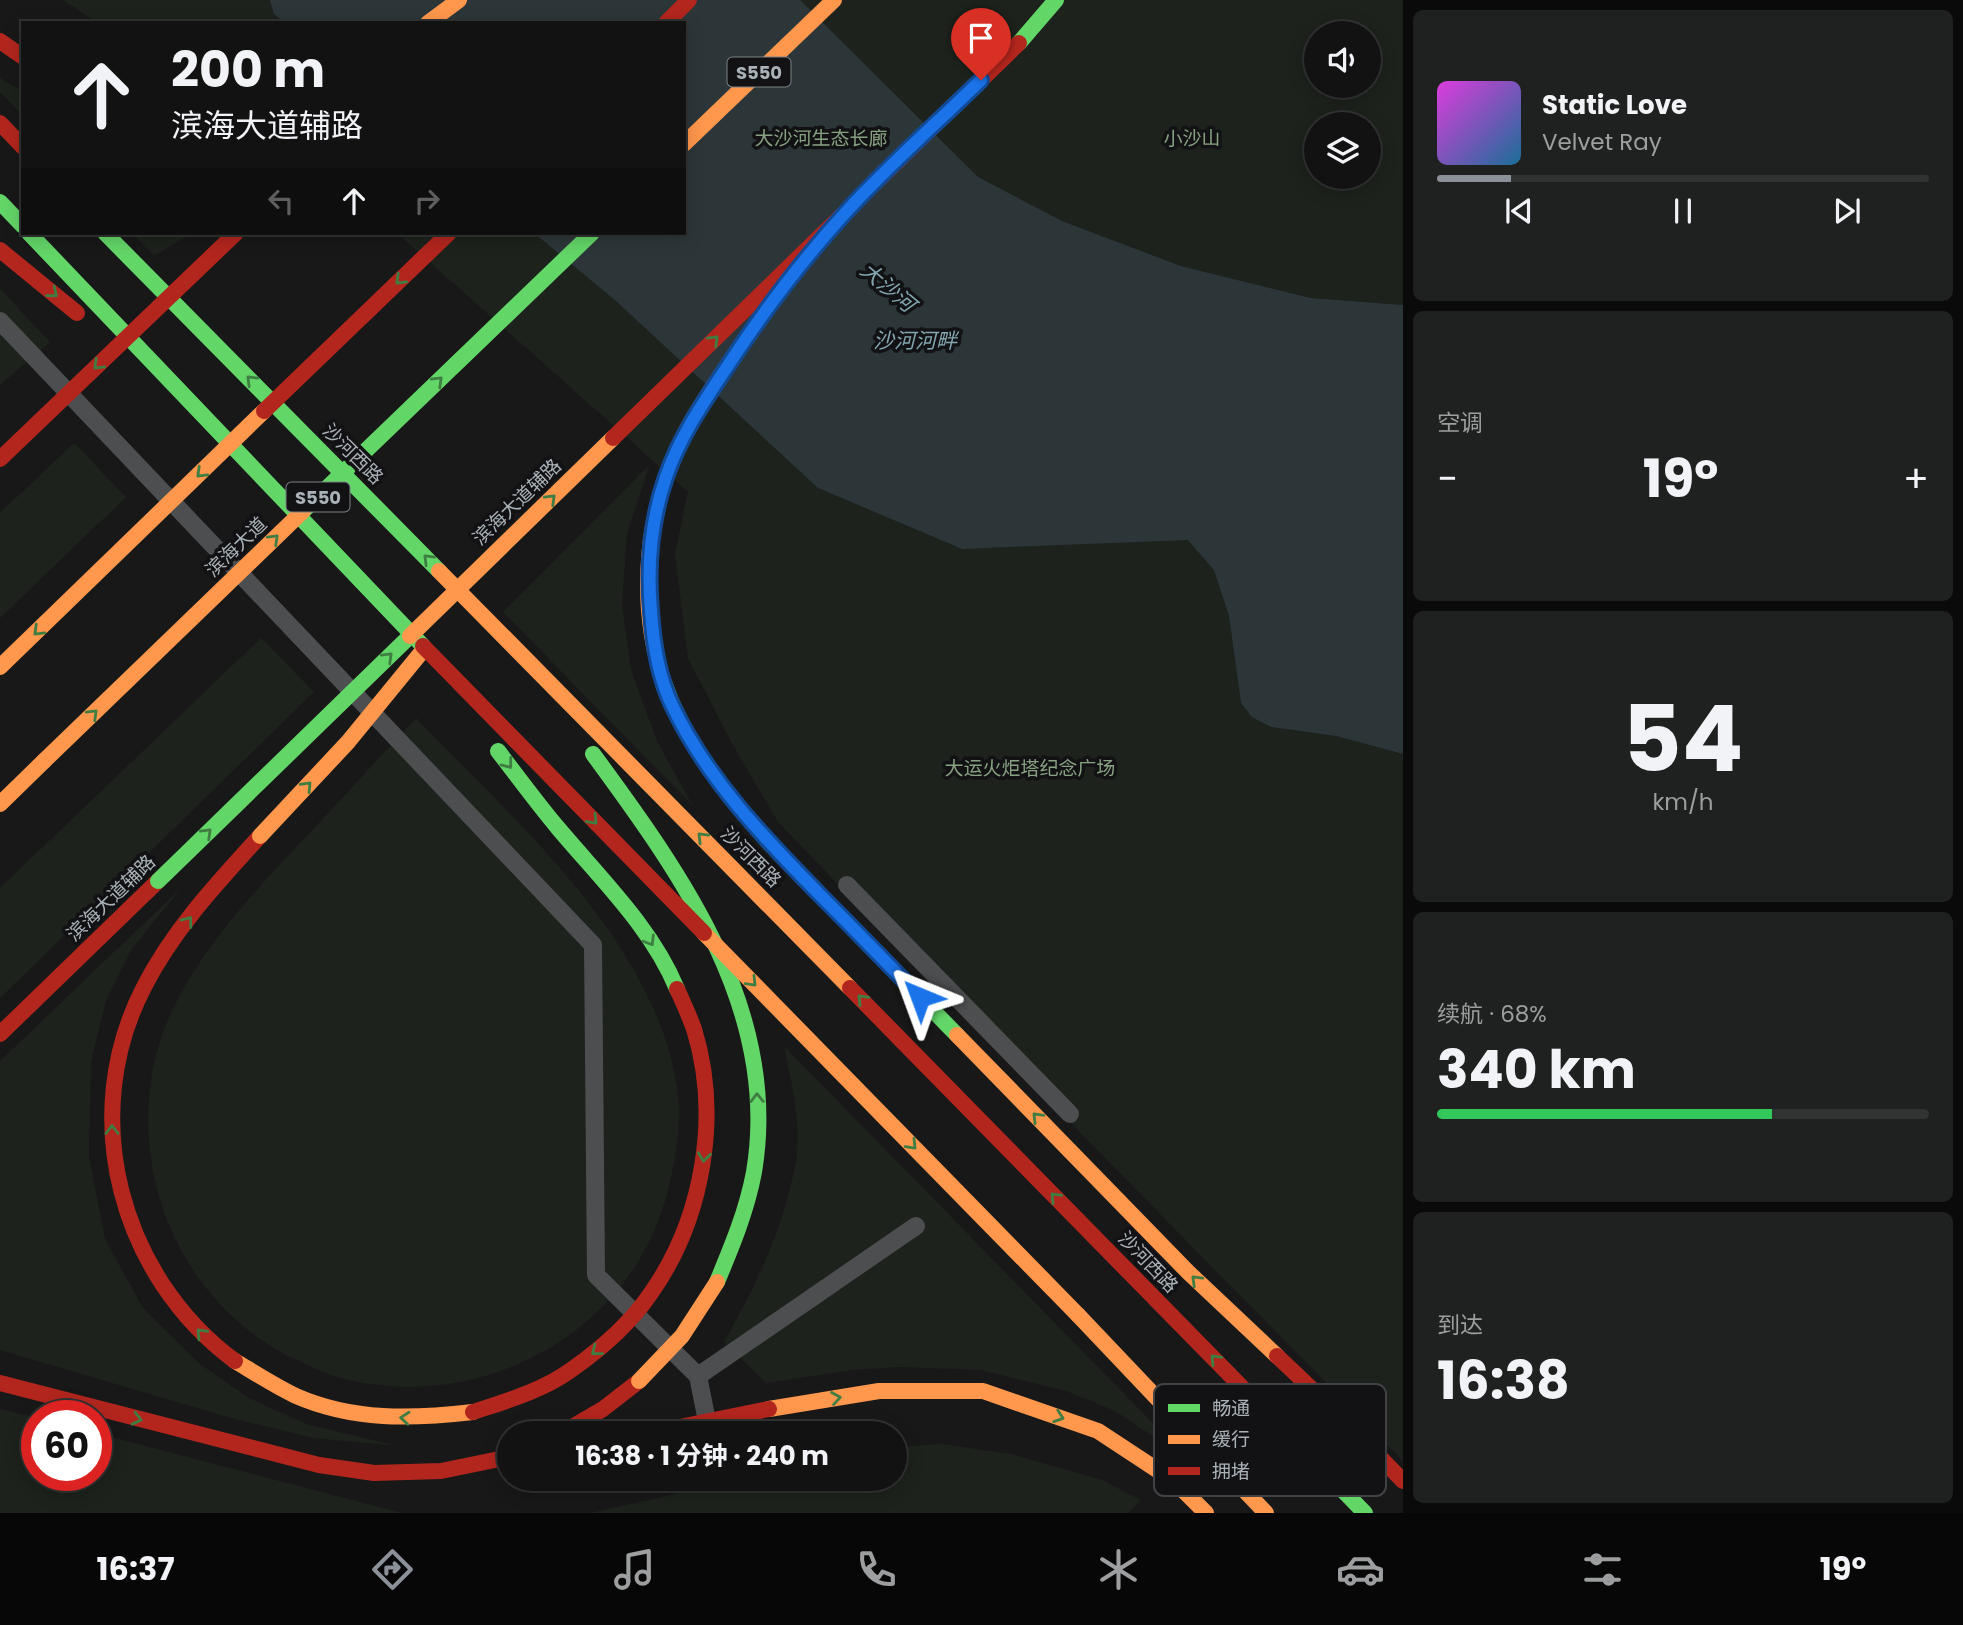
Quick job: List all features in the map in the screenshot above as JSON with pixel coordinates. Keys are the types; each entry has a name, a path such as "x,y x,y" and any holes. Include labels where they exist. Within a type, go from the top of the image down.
{"main road":[{"path":"431,21 459,0"},
{"path":"454,21 475,0"},
{"path":"668,21 689,0"},
{"name":"S550","path":"686,142 834,0"},
{"path":"1018,43 1056,0"},
{"name":"滨海大道辅路","path":"0,1034 1063,0"},
{"path":"0,41 21,56"},
{"path":"0,123 21,145"},
{"path":"0,146 21,163"},
{"path":"0,202 21,224"},
{"path":"848,210 774,299 733,356 682,438 666,476 650,552 649,593 652,633 659,667 671,703 690,739 722,786 770,844 1189,1273 1306,1384"},
{"path":"31,235 408,631 1154,1395"},
{"name":"沙河西路","path":"107,235 1239,1384"},
{"path":"212,423 106,334 228,235"},
{"path":"0,459 234,235"},
{"path":"0,667 447,235"},
{"name":"滨海大道","path":"0,804 590,235"},
{"path":"0,250 85,319"},
{"path":"38,390 66,365"},
{"path":"408,631 485,733 529,793 647,935 673,980 691,1023 705,1082 707,1130 701,1182 673,1259 649,1297 615,1336 572,1370 523,1396 473,1412 419,1419 351,1413 303,1400 251,1374 213,1346 174,1306 143,1256 122,1202 112,1149 112,1098 122,1044 140,995 172,941 212,889 357,732 437,633 490,564 528,521"},
{"path":"476,608 578,733 632,807 710,934 740,999 752,1050 758,1093 756,1157 742,1222 717,1282 682,1336 639,1381 582,1421"},
{"path":"0,1383 319,1465 373,1473 441,1471 497,1459"},
{"path":"710,1421 879,1391 983,1391 1098,1431 1154,1468"},
{"path":"1386,1464 1403,1481"},
{"path":"1189,1496 1206,1513"},
{"path":"1250,1496 1266,1513"},
{"name":"沙河西路","path":"1349,1496 1366,1513"}],"lane":[{"path":"0,321 593,945 596,1275 698,1376 707,1421"},
{"path":"848,884 1069,1114"},
{"path":"698,1376 916,1226"}],"green space":[{"path":"63,0 1403,0 1403,305 1311,298 1181,266 1062,221 978,178 818,488 962,549 1188,539 1214,569 1229,616 1241,703 1271,727 1336,736 1403,754 1403,1461 1386,1444 1386,1384 1327,1384 778,822 731,742 688,658 675,554 688,492 399,235 686,235 686,21 97,21"},
{"path":"0,78 21,91 21,114 0,92"},
{"path":"134,235 189,235 154,256"},
{"path":"0,289 50,342 0,385"},
{"path":"74,443 126,497 0,618 0,513"},
{"path":"650,464 627,533 622,605 631,670 657,741 693,806 503,612"},
{"path":"261,638 314,692 0,998 0,888"},
{"path":"416,718 541,847 571,881 624,953 662,1029 674,1068 679,1118 676,1153 669,1186 651,1238 622,1284 586,1322 542,1352 494,1373 442,1385 388,1386 330,1375 280,1352 243,1326 211,1293 185,1256 164,1211 151,1157 149,1102 158,1048 167,1022 208,950 260,887"},
{"path":"182,887 131,950 106,1001 91,1061 89,1156 105,1239 143,1308 200,1364 249,1398 306,1424 398,1446 313,1438 231,1418 0,1350 0,1061"},
{"path":"784,1046 1154,1424 1154,1437 1115,1411 1066,1391 981,1370 899,1367 853,1370 766,1383 724,1342 754,1285 786,1205 796,1164 798,1139 792,1085"},
{"path":"0,1409 21,1414 21,1491 112,1491 112,1437 402,1513 0,1513"},
{"path":"943,1444 1011,1454 1102,1480 1141,1500 1129,1513 590,1513 689,1491 907,1491 907,1446"}],"water":[{"name":"沙河河畔","path":"270,0 800,0 978,177 1062,221 1181,266 1311,298 1403,305 1403,754 1336,736 1271,727 1252,717 1241,703 1229,616 1214,570 1188,540 962,549 818,488 616,301 536,235 686,235 686,21 283,21 274,14"}],"traffic: fast":[{"path":"1019,43 1056,0"},
{"path":"0,202 21,224"},
{"path":"31,235 423,646"},
{"path":"107,235 439,571"},
{"path":"303,511 590,235"},
{"path":"158,881 410,636"},
{"path":"663,680 695,747 738,806 770,844 957,1035"},
{"path":"498,751 550,819 639,924 654,945 677,989"},
{"path":"593,754 660,848 690,897 717,948 738,1001 753,1056 758,1113 754,1172 743,1214 717,1282"},
{"path":"1348,1496 1365,1513"}],"traffic: slow":[{"path":"431,21 459,0"},
{"path":"686,142 834,0"},
{"path":"663,680 656,654 648,598 651,542 663,487 677,449 696,414 753,327 784,287"},
{"path":"0,667 264,411"},
{"path":"410,636 613,438"},
{"path":"44,761 303,511"},
{"path":"439,571 850,988"},
{"path":"260,836 348,742 420,654"},
{"path":"0,804 44,761"},
{"path":"704,933 1078,1315"},
{"path":"957,1035 1189,1273 1277,1356"},
{"path":"639,1381 682,1336 717,1282"},
{"path":"1078,1315 1154,1395"},
{"path":"235,1361 296,1396 339,1410 405,1417 473,1412"},
{"path":"769,1409 879,1391 983,1391 1098,1431 1154,1468"},
{"path":"1189,1496 1206,1513"},
{"path":"1250,1496 1266,1513"}],"traffic: jam":[{"path":"668,21 689,0"},
{"path":"0,41 21,56"},
{"path":"613,438 1019,43"},
{"path":"0,123 21,145"},
{"path":"0,459 234,235"},
{"path":"264,411 447,235"},
{"path":"0,250 77,313"},
{"path":"423,646 704,933"},
{"path":"235,1361 195,1326 163,1285 138,1239 121,1190 113,1140 114,1088 124,1037 144,987 156,966 197,908 260,836"},
{"path":"0,1034 158,881"},
{"path":"850,988 1239,1384"},
{"path":"473,1412 536,1390 582,1362 604,1345 634,1315 669,1264 695,1200 706,1131 702,1062 694,1029 677,989"},
{"path":"1277,1356 1307,1384"},
{"path":"582,1421 639,1381"},
{"path":"0,1383 319,1465 374,1473 441,1471 497,1459"},
{"path":"710,1421 769,1409"},
{"path":"1386,1464 1403,1481"}],"route":[{"path":"920,997 770,844 715,777 690,739 671,703 659,667 652,633 650,552 666,476 682,438 733,356 774,299 848,210 981,80"}],"park label":[{"name":"大沙河生态长廊","path":"821,138"},
{"name":"小沙山","path":"1192,138"},
{"name":"大运火炬塔纪念广场","path":"1030,768"}],"water label":[{"name":"大沙河","path":"888,287"}]}
